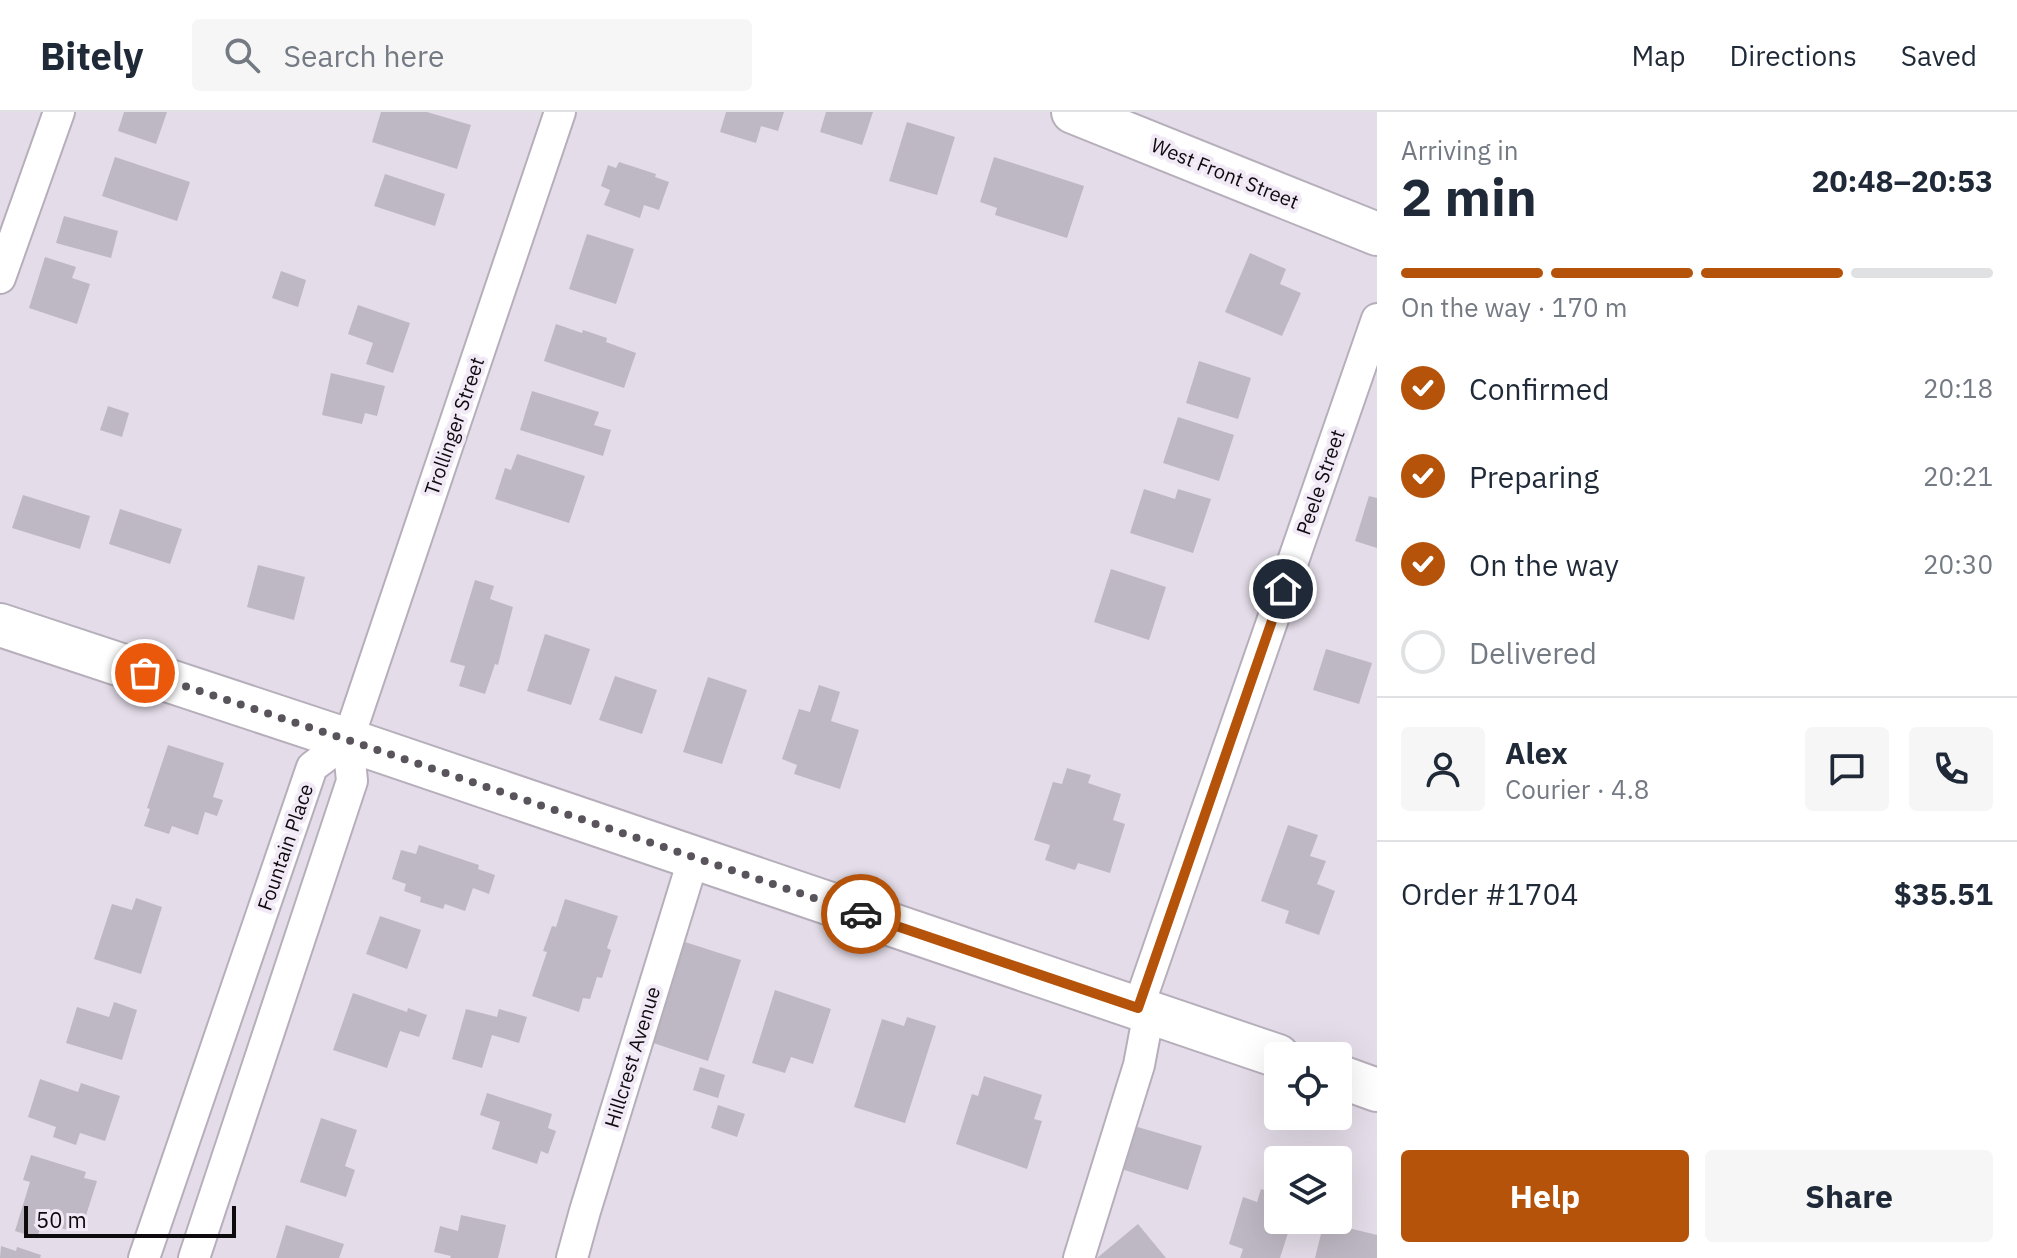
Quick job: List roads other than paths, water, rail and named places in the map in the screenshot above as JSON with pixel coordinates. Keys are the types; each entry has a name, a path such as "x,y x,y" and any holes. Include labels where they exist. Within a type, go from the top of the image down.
{"street":[{"path":"0,278 59,112"},
{"name":"Trollinger Street","path":"348,740 560,112"},
{"name":"West Front Street","path":"1073,112 1377,234"},
{"name":"Peele Street","path":"1079,1258 1139,1065 1143,1010 1377,319"},
{"path":"0,625 1264,1051"},
{"path":"194,1258 352,781 348,740"},
{"name":"Fountain Place","path":"144,1258 312,767 348,740"},
{"name":"Hillcrest Avenue","path":"572,1258 694,857"},
{"path":"1352,1081 1377,1090"}]}
